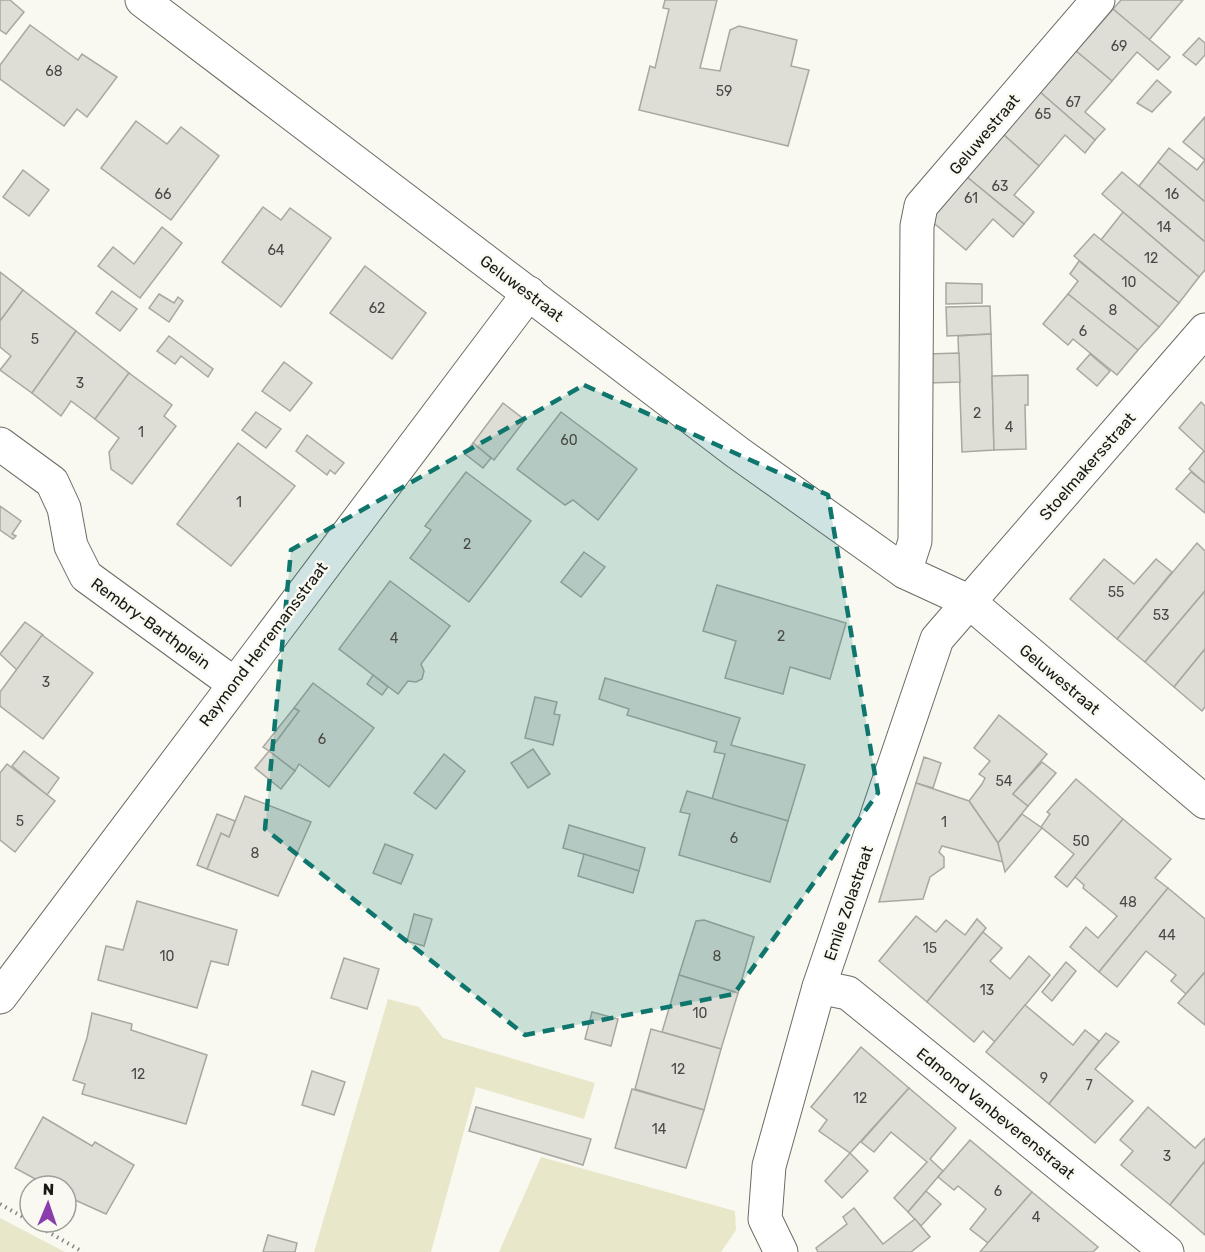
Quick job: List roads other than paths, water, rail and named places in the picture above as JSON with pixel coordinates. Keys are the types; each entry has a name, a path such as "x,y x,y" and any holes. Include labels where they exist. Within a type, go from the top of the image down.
{"street":[{"name":"Geluwestraat","path":"142,0 738,453 905,572 968,601 1205,802"},
{"name":"Geluwestraat","path":"905,572 915,541 917,226 921,206 1098,0"},
{"name":"Raymond Herremansstraat","path":"0,997 233,683 529,293"},
{"name":"Stoelmakersstraat","path":"968,601 1205,330"},
{"name":"Rembry-Barthplein","path":"0,444 52,482 64,508 71,546 86,576 233,683"},
{"name":"Emile Zolastraat","path":"781,1252 765,1219 769,1166 819,987 937,639 968,601"},
{"name":"Edmond Vanbeverenstraat","path":"819,987 848,993 1167,1252"}]}
